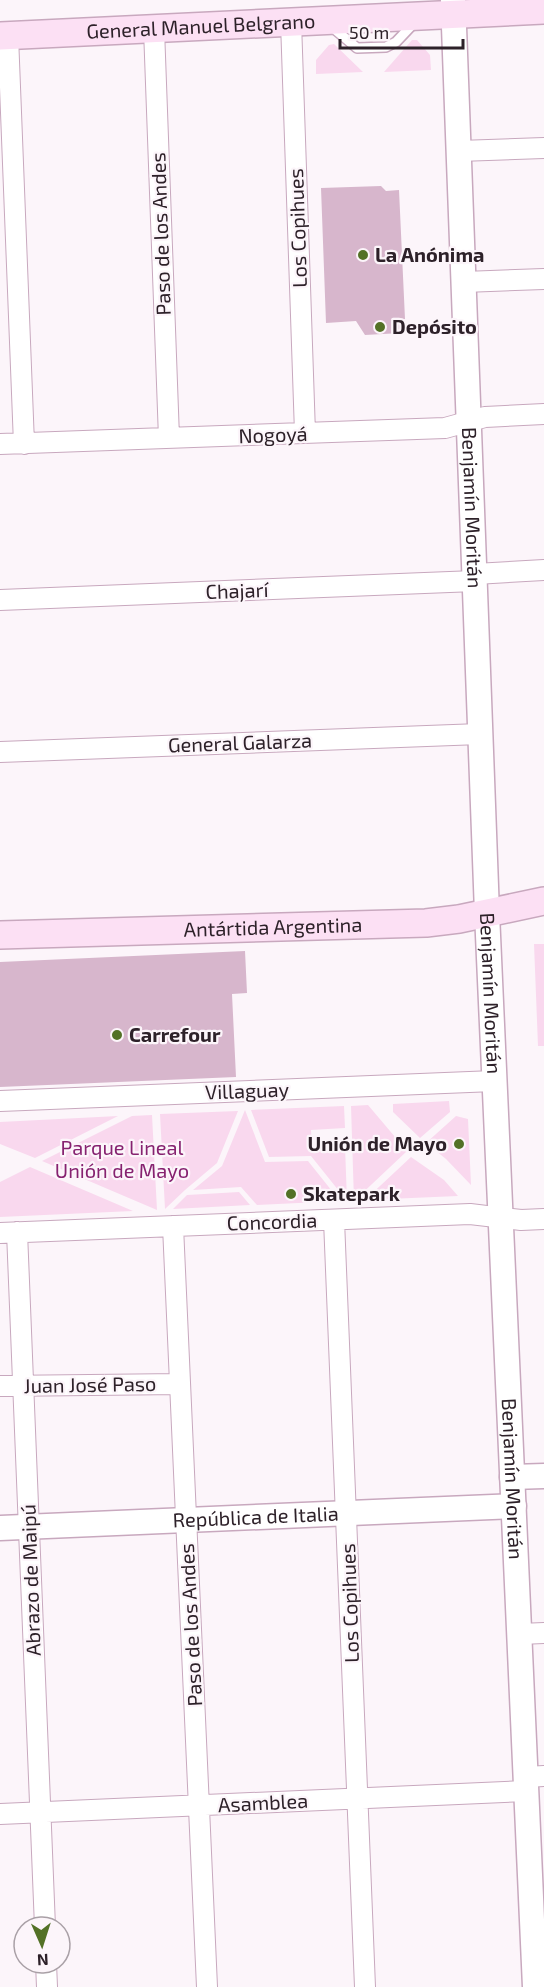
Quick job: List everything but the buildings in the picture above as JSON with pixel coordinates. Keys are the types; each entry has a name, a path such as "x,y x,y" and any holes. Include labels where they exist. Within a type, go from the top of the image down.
{"main road":[{"name":"General Manuel Belgrano","path":"4,36 420,16 454,7 544,10"},
{"name":"Antártida Argentina","path":"0,935 426,922 459,919 544,901"}],"street":[{"name":"Benjamín Moritán","path":"454,7 494,1081 520,1634 532,1782 538,1919 535,1987"},
{"name":"Los Copihues","path":"291,22 305,433"},
{"name":"Paso de los Andes","path":"154,29 169,438"},
{"path":"4,36 24,444"},
{"path":"459,151 544,148"},
{"path":"464,282 544,279"},
{"name":"Nogoyá","path":"0,444 445,428 491,416 544,414"},
{"name":"Chajarí","path":"0,600 475,578 544,570"},
{"name":"General Galarza","path":"0,752 480,734"},
{"name":"Villaguay","path":"0,1101 494,1081"},
{"name":"Concordia","path":"8,1233 479,1214 521,1220 544,1219"},
{"name":"Los Copihues","path":"333,1220 365,1987"},
{"name":"Paso de los Andes","path":"173,1226 207,1987"},
{"name":"Abrazo de Maipú","path":"8,1233 23,1386 44,1915"},
{"name":"Juan José Paso","path":"0,1386 180,1384"},
{"path":"512,1477 544,1476"},
{"name":"República de Italia","path":"0,1528 514,1506"},
{"path":"520,1634 544,1633"},
{"name":"Asamblea","path":"0,1814 358,1799 532,1782"}],"green space":[{"path":"412,40 417,40 430,55 431,70 384,72"},
{"path":"334,44 363,72 316,74 316,60 329,45"},
{"path":"534,944 544,944 544,1046 538,1046"},
{"path":"449,1101 450,1112 420,1138 393,1112 393,1104"},
{"path":"368,1105 406,1152 354,1201 351,1106"},
{"path":"344,1106 345,1128 311,1130 312,1147 345,1146 347,1201 311,1156 269,1157 251,1110"},
{"name":"Parque Lineal Unión de Mayo","path":"245,1110 265,1162 308,1161 340,1201 257,1205 241,1187 193,1190 222,1166"},
{"path":"238,1111 217,1163 165,1209 160,1114"},
{"name":"Parque Lineal Unión de Mayo","path":"152,1115 157,1210 42,1161 132,1116"},
{"name":"Parque Lineal Unión de Mayo","path":"118,1116 35,1158 0,1144 0,1122"},
{"path":"456,1116 468,1119 471,1185 446,1159 426,1143"},
{"path":"411,1157 444,1180 458,1196 365,1200"},
{"name":"Parque Lineal Unión de Mayo","path":"30,1167 133,1211 0,1217 0,1182"},
{"name":"Parque Lineal Unión de Mayo","path":"239,1192 250,1205 173,1209 187,1195"}],"place":[{"name":"La Anónima","path":"363,255"},
{"name":"Depósito","path":"380,327"},
{"name":"Carrefour","path":"117,1035"},
{"name":"Unión de Mayo","path":"459,1144"},
{"name":"Skatepark","path":"291,1194"}]}
